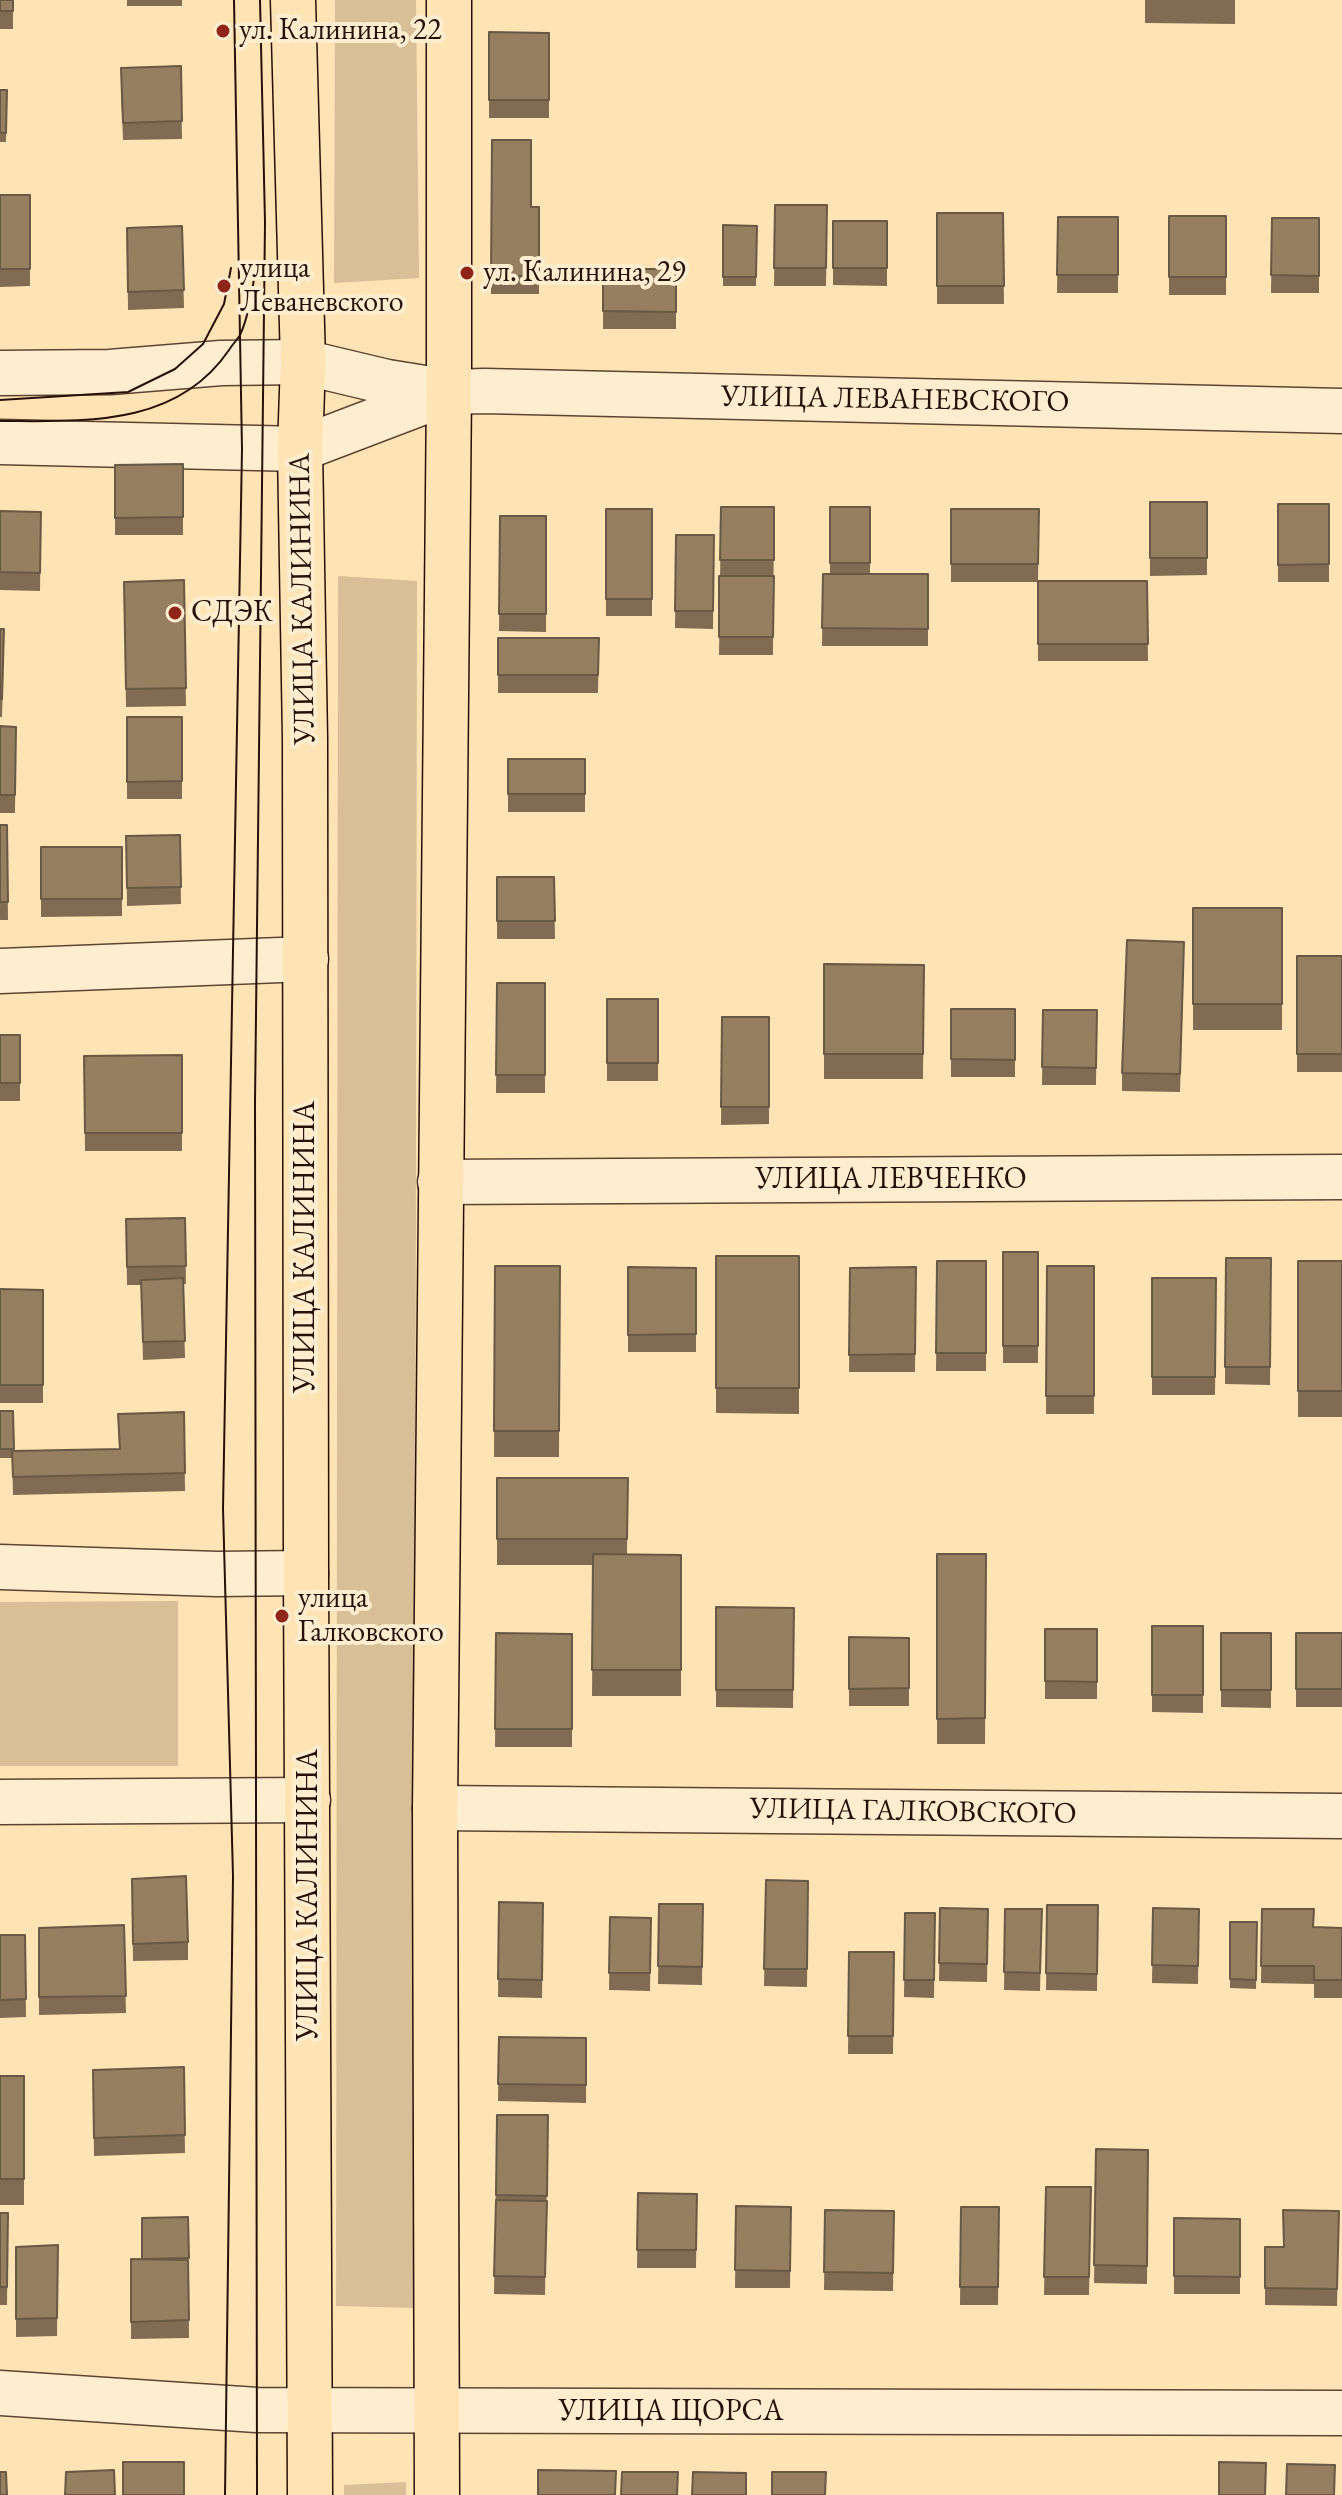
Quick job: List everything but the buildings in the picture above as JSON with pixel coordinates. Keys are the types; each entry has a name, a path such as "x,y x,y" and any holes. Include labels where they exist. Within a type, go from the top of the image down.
{"main road":[{"name":"УЛИЦА КАЛИНИНА","path":"293,0 303,362 300,449 306,959 310,2495"},
{"path":"437,2495 435,1808 449,392 449,0"}],"street":[{"name":"УЛИЦА ЛЕВАНЕВСКОГО","path":"0,373 110,372 221,363 303,362 387,382 449,392 1342,411"},
{"name":"УЛИЦА ЛЕВАНЕВСКОГО","path":"0,442 300,449 449,392"},
{"path":"0,971 306,959"},
{"name":"УЛИЦА ЛЕВЧЕНКО","path":"440,1182 1342,1177"},
{"path":"0,1567 217,1574 306,1573"},
{"path":"0,1802 308,1800"},
{"name":"УЛИЦА ГАЛКОВСКОГО","path":"435,1808 1342,1816"},
{"name":"УЛИЦА ЩОРСА","path":"0,2393 312,2411 1342,2413"}],"shaded area":[{"path":"335,0 416,0 419,278 334,283"},
{"path":"338,576 417,581 414,2308 336,2306"},
{"path":"178,1601 178,1766 0,1766 0,1602"},
{"path":"406,2482 406,2495 344,2495 344,2485"}],"tram line":[{"path":"225,2495 233,1876 223,1508 242,449 234,0"},
{"path":"257,2495 255,1102 265,222 260,0"},
{"path":"0,421 63,421 126,415 155,407 183,394 207,375 240,335 257,264"},
{"path":"0,400 128,392 175,369 203,344 224,304 231,268"}],"place":[{"name":"ул. Калинина, 22","path":"223,31"},
{"name":"ул. Калинина, 29","path":"467,273"},
{"name":"улица Леваневского","path":"224,286"},
{"name":"СДЭК","path":"175,613"},
{"name":"улица Галковского","path":"282,1616"}]}
